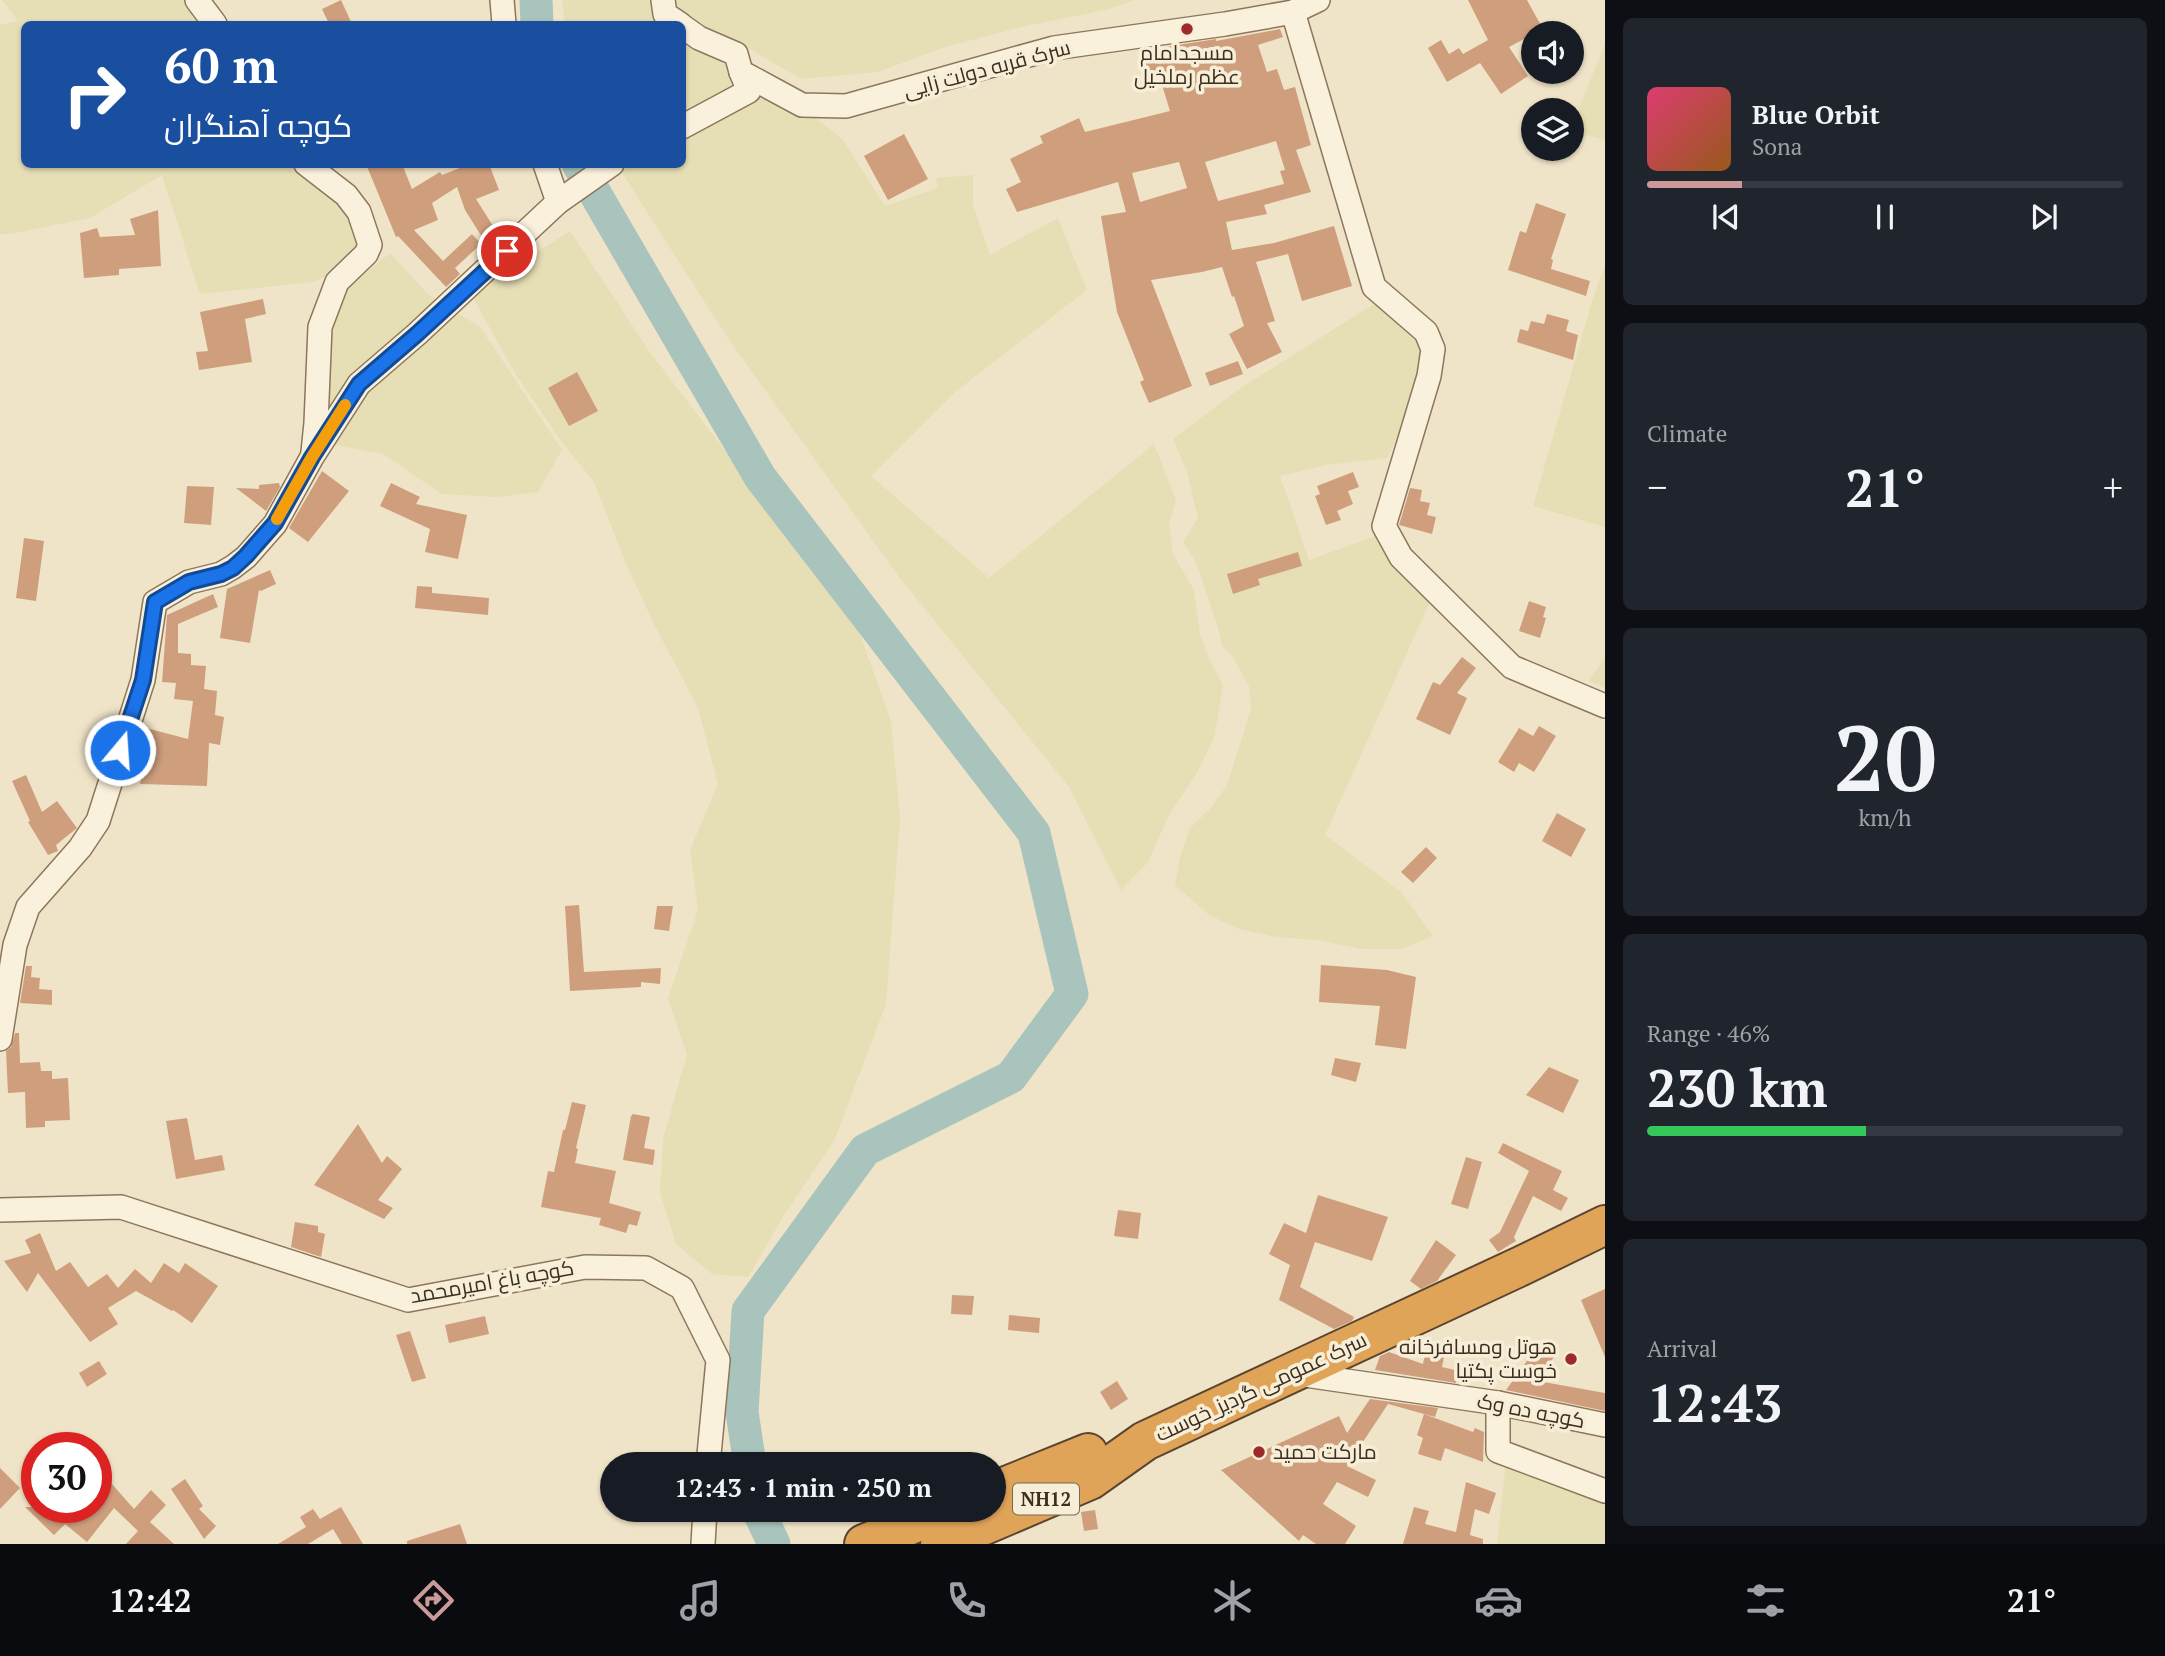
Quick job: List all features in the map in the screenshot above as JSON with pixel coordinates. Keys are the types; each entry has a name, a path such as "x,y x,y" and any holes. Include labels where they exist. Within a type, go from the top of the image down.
{"highway":[{"name":"سرک عمومی گردیز_خوست","path":"940,1544 1090,1480 1145,1441 1605,1225"},
{"name":"سرک عمومی گردیز_خوست","path":"1006,1486 1102,1447 1145,1441"},
{"path":"870,1541 917,1522"}],"street":[{"path":"197,0 213,21"},
{"path":"502,0 504,21"},
{"name":"سرک قریه دولت زایی","path":"663,0 666,14 676,21"},
{"name":"سرک قریه دولت زایی","path":"686,29 699,38 736,54 741,72 802,105 846,106 1054,48 1261,9 1293,12 1318,0"},
{"path":"1293,12 1374,287 1426,332 1433,349 1429,376 1384,526 1401,557 1512,667 1605,706"},
{"path":"686,125 749,92 741,72"},
{"path":"311,168 346,195 359,212 370,244 366,254 337,282 320,327 312,457"},
{"path":"546,168 558,202"},
{"path":"0,1038 7,942 28,907 80,848 98,821 143,680 155,602 189,582 233,568 246,556 275,523 312,457 359,384 417,334 558,202 606,168"},
{"name":"کوچه باغ امیرمحمد","path":"0,1210 121,1207 408,1300 585,1267 646,1268 682,1288 718,1360 709,1452"},
{"name":"کوچه ده وک","path":"1292,1373 1498,1403 1605,1425"},
{"path":"1498,1403 1498,1451 1605,1492"},
{"path":"703,1544 704,1522"}],"shaded area":[{"path":"2,0 193,0 208,21 21,21 21,168 304,168 359,224 362,247 349,265 313,282 200,294 162,175 90,218 0,234 0,25 18,21"},
{"path":"562,0 657,0 665,21 565,21"},
{"path":"670,0 1134,0 1109,9 1026,26 945,47 878,72 801,79 740,43 672,10"},
{"path":"686,40 699,51 803,107 843,140 885,206 938,188 936,178 973,175 973,204 990,255 1058,218 1087,290 955,392 871,476 989,578 1154,444 1176,500 1169,523 1173,554 1194,590 1200,634 1223,685 1214,738 1197,773 1169,815 1148,862 1121,890 1069,787 899,577 727,337 619,168 686,168"},
{"path":"1605,44 1605,140 1584,135 1583,98"},
{"path":"570,231 649,351 856,623 891,721 900,818 886,1004 835,1139 784,1215 748,1277 712,1274 676,1244 660,1192 663,1139 687,1054 668,999 698,910 690,850 718,784 698,708 626,564 594,482 561,441 516,375 471,294"},
{"path":"390,253 429,295 480,327 562,450 538,492 497,497 442,494 383,454 330,444 325,386 330,311 349,287"},
{"path":"1605,265 1605,527 1533,506"},
{"path":"1377,302 1425,347 1417,399 1387,458 1326,465 1280,476 1309,560 1376,536 1433,595 1325,835 1402,893 1433,936 1401,949 1363,949 1239,929 1209,915 1175,885 1189,829 1210,809 1227,785 1251,709 1249,686 1231,654 1222,646 1194,558 1183,542 1198,518 1187,472 1173,439 1239,389"},
{"path":"1605,657 1605,688 1589,681"},
{"path":"1506,1461 1605,1500 1605,1544 1497,1544"}],"building":[{"path":"341,0 351,21 328,21 322,9"},
{"path":"1468,0 1527,0 1539,21 1521,21 1521,41 1509,47 1521,65 1521,81 1501,94 1480,63 1447,82 1428,48 1441,40 1449,54 1459,48 1463,54 1488,40"},
{"path":"1280,29 1283,37 1258,45 1267,72 1277,69 1284,90 1295,87 1311,145 1296,150 1311,192 1264,205 1267,214 1226,222 1232,250 1274,243 1334,226 1352,286 1302,301 1288,254 1256,262 1275,321 1267,323 1282,352 1247,369 1229,334 1244,326 1222,267 1151,280 1192,386 1149,403 1140,382 1144,380 1117,312 1101,216 1126,212 1118,182 1017,212 1006,189 1021,182 1010,159 1043,143 1040,136 1079,118 1085,132 1170,111 1158,72 1146,76 1139,51","holes":["1276,141 1285,170 1280,171 1284,184 1218,201 1205,162","1179,162 1187,188 1140,202 1132,173"]},
{"path":"904,134 928,179 888,200 864,156"},
{"path":"368,168 404,168 412,189 440,172 442,175 460,168 491,168 499,190 476,199 500,237 489,248 465,210 457,187 432,203 438,220 414,230 443,261 472,234 481,244 455,268 460,274 446,287 398,236 396,237"},
{"path":"1536,203 1566,214 1551,259 1551,269 1590,281 1586,296 1508,270 1520,231 1526,233"},
{"path":"158,210 161,266 119,269 119,275 84,278 80,233 97,228 100,237 135,235 130,219"},
{"path":"263,299 266,314 245,319 252,362 199,370 196,352 208,351 200,312"},
{"path":"1547,314 1569,320 1566,331 1578,335 1573,360 1517,342 1520,329 1528,331 1531,321 1544,324"},
{"path":"1238,361 1243,374 1210,386 1205,373"},
{"path":"577,372 598,411 569,426 548,388"},
{"path":"322,471 349,491 308,542 289,528"},
{"path":"1353,472 1359,487 1348,491 1353,504 1337,511 1341,520 1326,525 1315,496 1320,494 1317,486"},
{"path":"279,483 280,487 266,511 236,488 259,489 259,485"},
{"path":"391,483 420,497 416,504 467,515 458,559 425,552 430,529 380,506"},
{"path":"187,486 214,487 211,525 184,523"},
{"path":"1410,488 1422,490 1420,501 1430,503 1427,515 1436,517 1432,534 1399,525"},
{"path":"24,538 44,541 36,601 16,598"},
{"path":"1298,552 1302,566 1258,579 1260,585 1233,594 1227,574"},
{"path":"270,570 276,584 259,590 250,643 220,638 227,589"},
{"path":"417,586 432,587 432,593 489,598 488,615 415,608"},
{"path":"213,594 218,607 178,624 178,653 191,654 191,665 206,666 204,689 217,691 215,715 224,717 220,745 209,743 207,786 140,784 148,748 142,747 146,728 188,739 193,701 174,699 176,683 162,682 167,615"},
{"path":"1529,601 1546,607 1540,638 1519,631"},
{"path":"1462,657 1476,668 1457,693 1467,698 1450,735 1416,719 1433,682 1440,685"},
{"path":"1539,726 1556,736 1534,772 1519,763 1514,772 1498,762 1519,728 1533,736"},
{"path":"26,775 42,812 57,801 77,828 56,845 58,851 48,855 28,822 30,821 12,781"},
{"path":"1557,813 1586,829 1571,857 1542,841"},
{"path":"1426,847 1437,858 1413,883 1401,872"},
{"path":"579,905 584,972 661,968 660,984 641,982 641,987 570,991 565,906"},
{"path":"657,906 673,906 669,931 654,929"},
{"path":"1321,965 1387,970 1416,977 1406,1049 1375,1045 1380,1006 1319,1002"},
{"path":"26,966 32,966 31,977 40,978 39,989 52,990 52,1005 20,1003"},
{"path":"15,1033 19,1033 20,1063 40,1062 41,1071 52,1071 52,1079 68,1078 70,1120 45,1121 45,1127 26,1128 25,1092 8,1093 6,1051 11,1047"},
{"path":"1335,1058 1361,1063 1356,1082 1331,1075"},
{"path":"1549,1067 1579,1080 1563,1113 1526,1095"},
{"path":"572,1102 586,1105 575,1163 616,1171 609,1203 641,1212 637,1226 629,1224 626,1233 599,1225 601,1218 541,1207 548,1171 554,1172"},
{"path":"633,1114 650,1117 644,1148 655,1150 653,1165 623,1160"},
{"path":"187,1118 195,1160 222,1155 225,1170 176,1179 166,1121"},
{"path":"358,1124 382,1163 387,1156 402,1169 378,1200 393,1208 384,1219 314,1185"},
{"path":"1503,1143 1562,1171 1553,1190 1568,1198 1561,1211 1533,1196 1514,1237 1516,1241 1498,1252 1489,1240 1500,1232 1529,1171 1498,1153"},
{"path":"1466,1157 1482,1162 1468,1209 1451,1204"},
{"path":"1318,1195 1388,1217 1372,1261 1315,1242 1300,1287 1354,1317 1352,1321 1334,1329 1279,1300 1290,1265 1269,1254 1284,1223 1306,1233"},
{"path":"1118,1210 1141,1213 1138,1239 1114,1236"},
{"path":"295,1222 318,1226 318,1232 325,1234 321,1257 291,1247"},
{"path":"40,1233 56,1271 70,1262 88,1287 107,1274 118,1288 135,1269 151,1283 164,1263 179,1273 185,1263 218,1286 192,1323 136,1291 108,1308 118,1324 90,1342 38,1273 27,1292 4,1261 31,1253 25,1240"},
{"path":"1436,1240 1456,1255 1437,1281 1421,1289 1410,1281"},
{"path":"1605,1289 1605,1357 1581,1300"},
{"path":"952,1295 974,1296 972,1315 951,1314"},
{"path":"1009,1315 1040,1318 1039,1333 1008,1330"},
{"path":"485,1316 489,1334 449,1343 445,1325"},
{"path":"410,1331 426,1378 412,1382 396,1335"},
{"path":"1540,1343 1556,1354 1538,1381 1605,1393 1605,1411 1506,1390"},
{"path":"1389,1352 1423,1364 1425,1354 1444,1357 1442,1367 1459,1371 1456,1383 1375,1370 1380,1356"},
{"path":"99,1361 107,1374 87,1387 79,1373"},
{"path":"1117,1381 1128,1399 1111,1410 1100,1392"},
{"path":"1370,1399 1438,1408 1435,1417 1388,1404 1347,1466 1376,1480 1368,1497 1337,1482 1323,1504 1356,1526 1345,1544 1316,1544 1303,1535 1299,1541 1221,1470 1339,1416 1347,1433"},
{"path":"1424,1414 1473,1432 1475,1428 1484,1432 1483,1462 1445,1448 1441,1461 1418,1454 1423,1438 1417,1435"},
{"path":"0,1468 20,1488 0,1509"},
{"path":"185,1479 203,1506 199,1509 216,1526 204,1539 171,1489"},
{"path":"1466,1482 1496,1493 1489,1514 1475,1509 1470,1535 1483,1539 1483,1544 1403,1544 1414,1507 1429,1511 1425,1524 1456,1532"},
{"path":"112,1484 134,1509 151,1490 166,1505 150,1522 174,1544 126,1544 138,1531 114,1508 112,1511"},
{"path":"341,1507 363,1544 342,1544 333,1529 308,1544 278,1544 306,1527 300,1517 313,1509 320,1519"},
{"path":"1095,1510 1098,1529 1084,1531 1081,1512"},
{"path":"42,1523 102,1523 87,1542 65,1524 54,1535"},
{"path":"460,1524 467,1544 407,1544 407,1541"}],"waterway":[{"path":"536,0 537,21"},
{"path":"580,168 760,477 1034,833 1072,994 1011,1077 865,1150 748,1311 742,1412 748,1452"},
{"path":"764,1522 774,1544"}],"slow traffic":[{"path":"277,519 345,405"}],"place":[{"name":"مسجدامام عظم رملخیل","path":"1187,29"},
{"name":"هوتل ومسافرخانه خوست پکتیا","path":"1571,1359"},
{"name":"مارکت حمید","path":"1259,1452"}],"route":[{"path":"120,750 143,680 155,602 189,582 233,568 246,556 275,523 312,457 359,384 507,251"}]}
